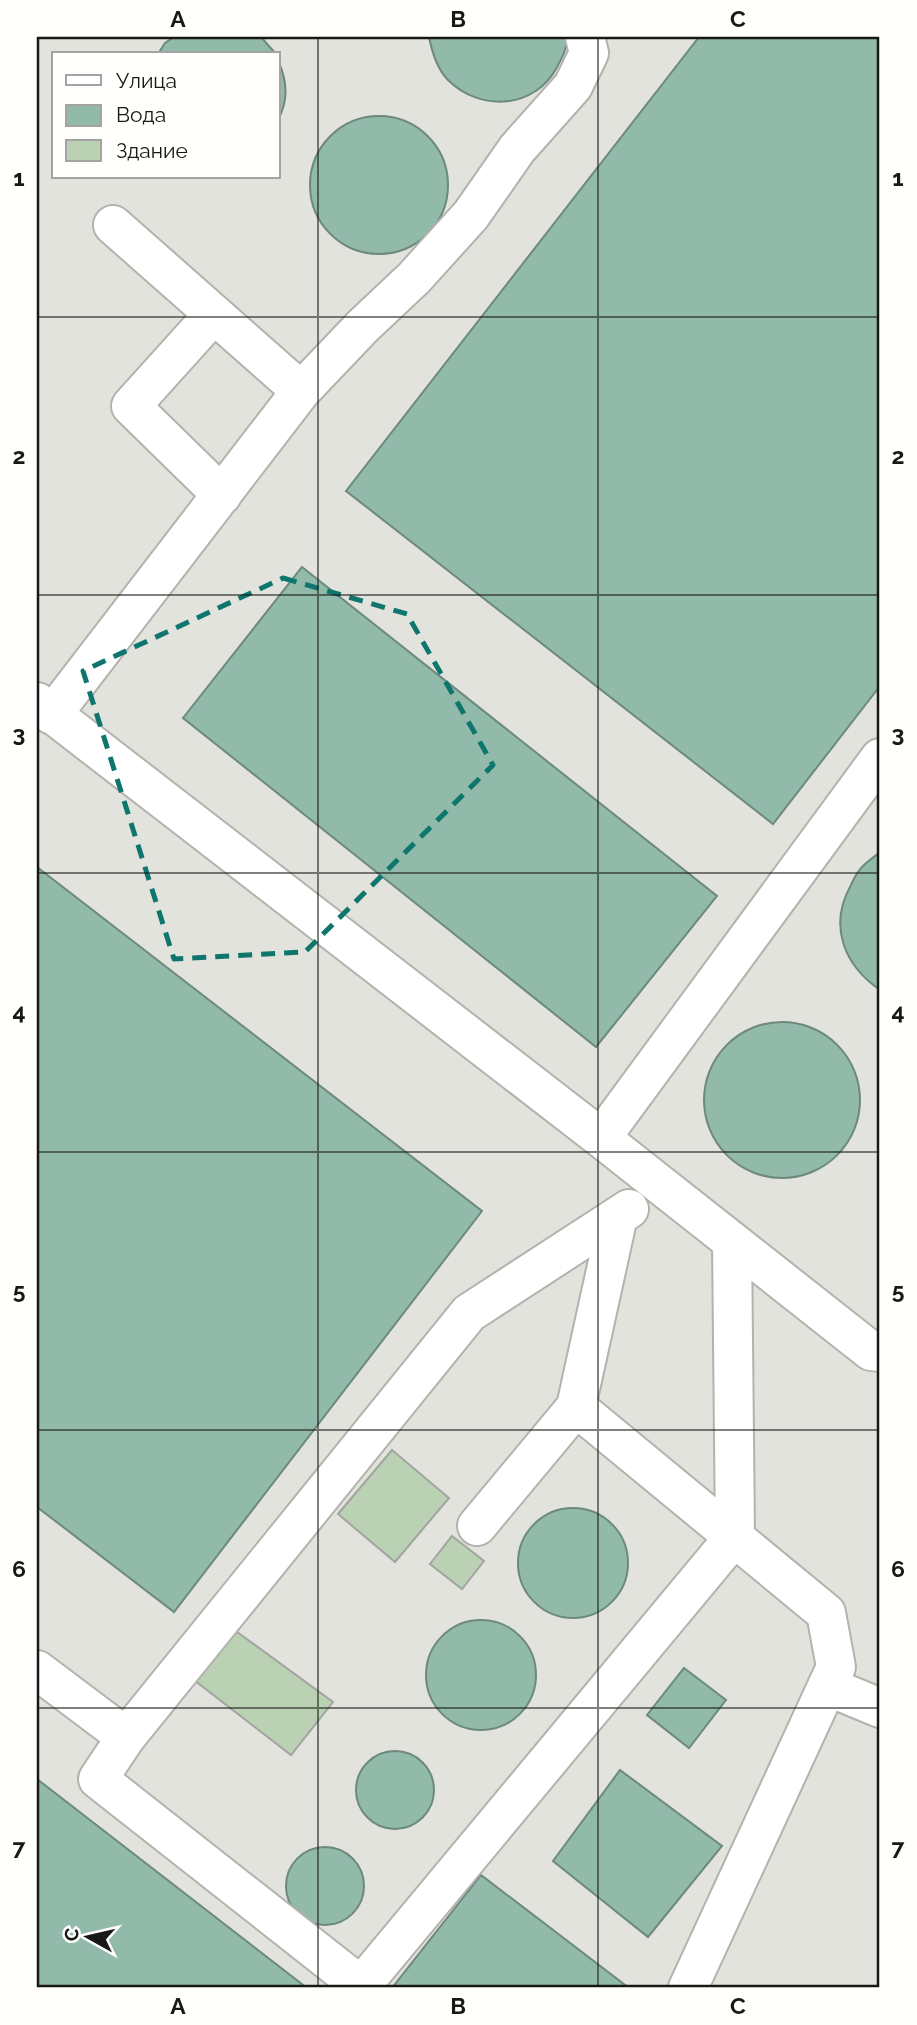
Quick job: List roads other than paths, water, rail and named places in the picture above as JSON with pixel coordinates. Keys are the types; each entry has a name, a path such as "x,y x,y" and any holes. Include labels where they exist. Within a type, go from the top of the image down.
{"lane":[{"path":"585,37 589,53 573,86 517,149 471,215 414,278 363,326 302,391 222,495 42,710 601,1138 871,1352 880,1352"},
{"path":"113,225 302,391"},
{"path":"214,314 131,406 222,495"},
{"path":"601,1138 880,758"},
{"path":"663,1187 469,1312 126,1737 98,1779 360,1987 735,1536 732,1242"},
{"path":"477,1525 576,1406 618,1216"},
{"path":"576,1406 827,1613 836,1667 688,1988"},
{"path":"37,1670 126,1737"},
{"path":"827,1686 880,1708"}],"water":[{"path":"174,37 261,37 274,52 159,52 165,43"},
{"path":"429,37 567,37 563,56 548,81 522,98 491,101 461,91 448,80 436,60"},
{"path":"699,37 880,37 880,686 773,824 346,491"},
{"path":"280,66 286,90 280,115"},
{"path":"379,116 405,121 428,136 443,159 448,185 443,211 428,234 405,249 379,254 353,249 330,234 315,211 310,185 315,159 330,136 353,121"},
{"path":"302,567 717,896 596,1047 183,718"},
{"path":"880,852 880,990 867,980 849,957 843,944 841,915 853,880 863,866"},
{"path":"37,867 482,1211 174,1612 37,1507"},
{"path":"782,1022 812,1028 837,1045 854,1070 860,1100 854,1130 837,1155 812,1172 782,1178 752,1172 727,1155 710,1130 704,1100 710,1070 727,1045 752,1028"},
{"path":"573,1508 594,1512 612,1524 624,1542 628,1563 624,1584 612,1602 594,1614 573,1618 552,1614 534,1602 522,1584 518,1563 522,1542 534,1524 552,1512"},
{"path":"481,1620 502,1624 520,1636 532,1654 536,1675 532,1696 520,1714 502,1726 481,1730 460,1726 442,1714 430,1696 426,1675 430,1654 442,1636 460,1624"},
{"path":"684,1668 726,1700 689,1748 647,1715"},
{"path":"395,1751 410,1754 427,1768 434,1790 431,1805 417,1822 395,1829 380,1826 363,1812 356,1790 359,1775 373,1758"},
{"path":"620,1770 722,1846 648,1937 553,1861"},
{"path":"37,1779 307,1988 37,1988"},
{"path":"325,1847 340,1850 353,1858 361,1871 364,1886 361,1901 353,1914 340,1922 325,1925 310,1922 297,1914 289,1901 286,1886 289,1871 297,1858 310,1850"},
{"path":"481,1875 629,1988 392,1988"}]}
